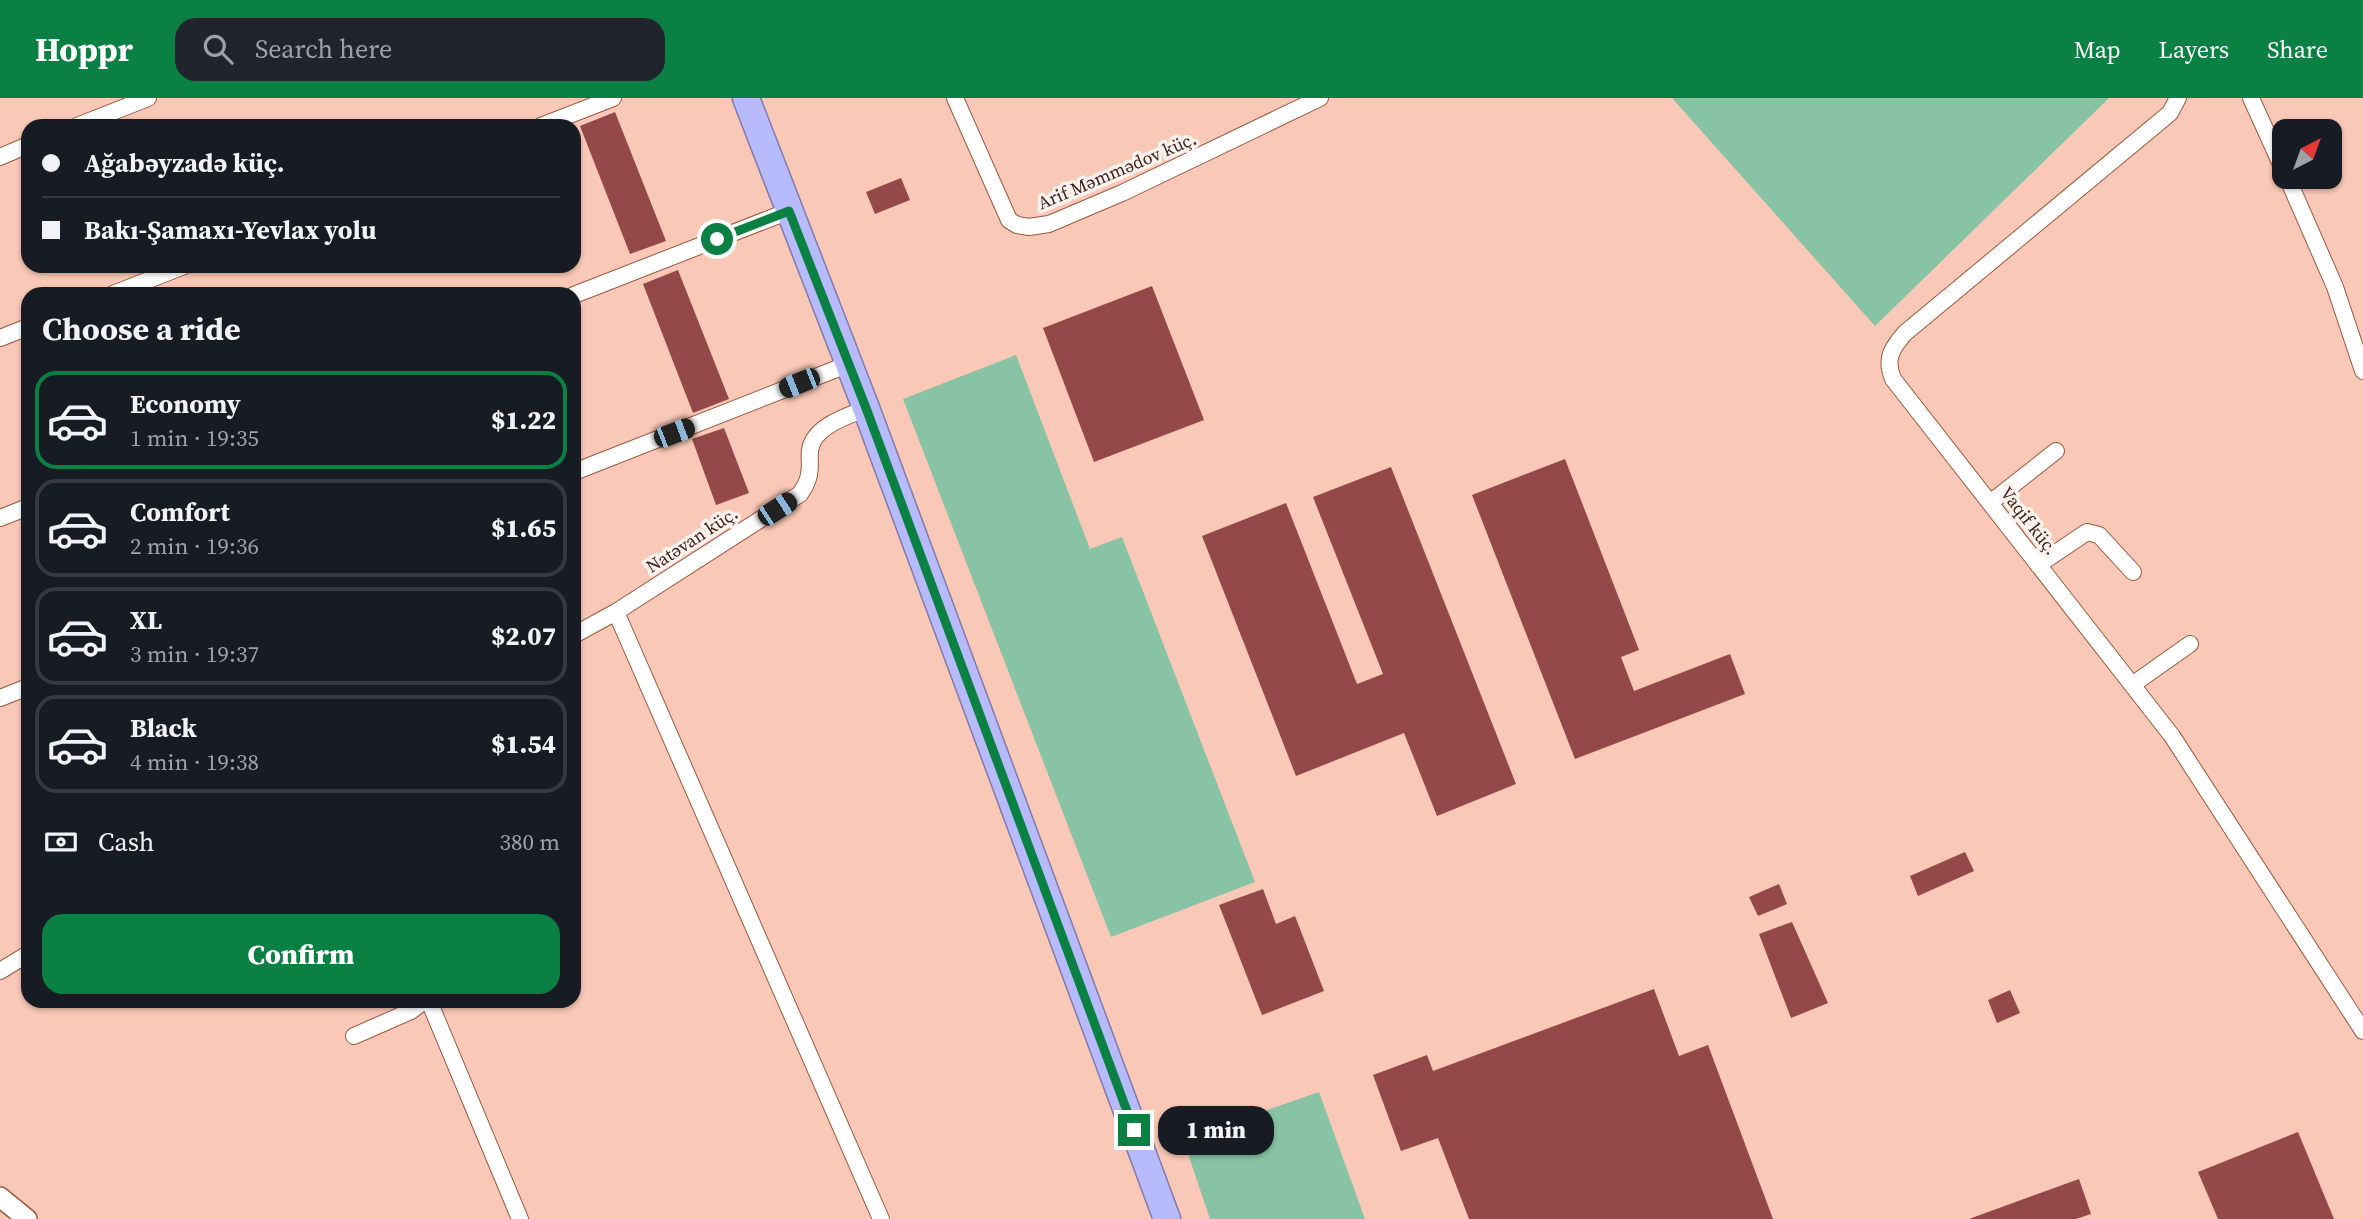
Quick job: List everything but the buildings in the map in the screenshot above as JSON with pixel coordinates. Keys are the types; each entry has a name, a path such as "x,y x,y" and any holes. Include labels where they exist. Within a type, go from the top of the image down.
{"highway":[{"path":"746,98 866,408 1167,1219"}],"street":[{"path":"95,119 148,98"},
{"path":"559,119 613,98"},
{"name":"Arif Məmmədov küç.","path":"955,98 1009,220 1029,227 1049,224 1122,193 1320,98"},
{"name":"Vaqif küç.","path":"2178,98 2170,113 1905,333 1893,347 1888,367 1893,379 2172,736 2363,1031"},
{"path":"2251,98 2272,144"},
{"path":"0,157 21,148"},
{"path":"2292,189 2335,287 2363,371"},
{"path":"581,292 789,211"},
{"path":"131,287 166,273"},
{"path":"0,338 21,330"},
{"path":"581,469 849,364"},
{"name":"Natəvan küç.","path":"581,631 616,612 800,494 810,480 813,442 827,426 866,408"},
{"path":"1990,503 2056,451"},
{"path":"0,518 21,510"},
{"path":"2039,565 2087,532 2099,534 2133,572"},
{"path":"616,612 881,1219"},
{"path":"2132,685 2190,644"},
{"path":"0,698 21,690"},
{"path":"0,971 21,958"},
{"path":"354,1036 414,1008"},
{"path":"432,1008 520,1219"},
{"path":"0,1197 27,1219"}],"green space":[{"path":"1672,98 2109,98 1875,326"},
{"path":"1016,355 1090,549 1122,537 1255,882 1111,937 903,399"},
{"path":"1319,1092 1365,1219 1210,1219 1183,1139"}],"route":[{"path":"717,239 789,211 866,408 1134,1130"}]}
